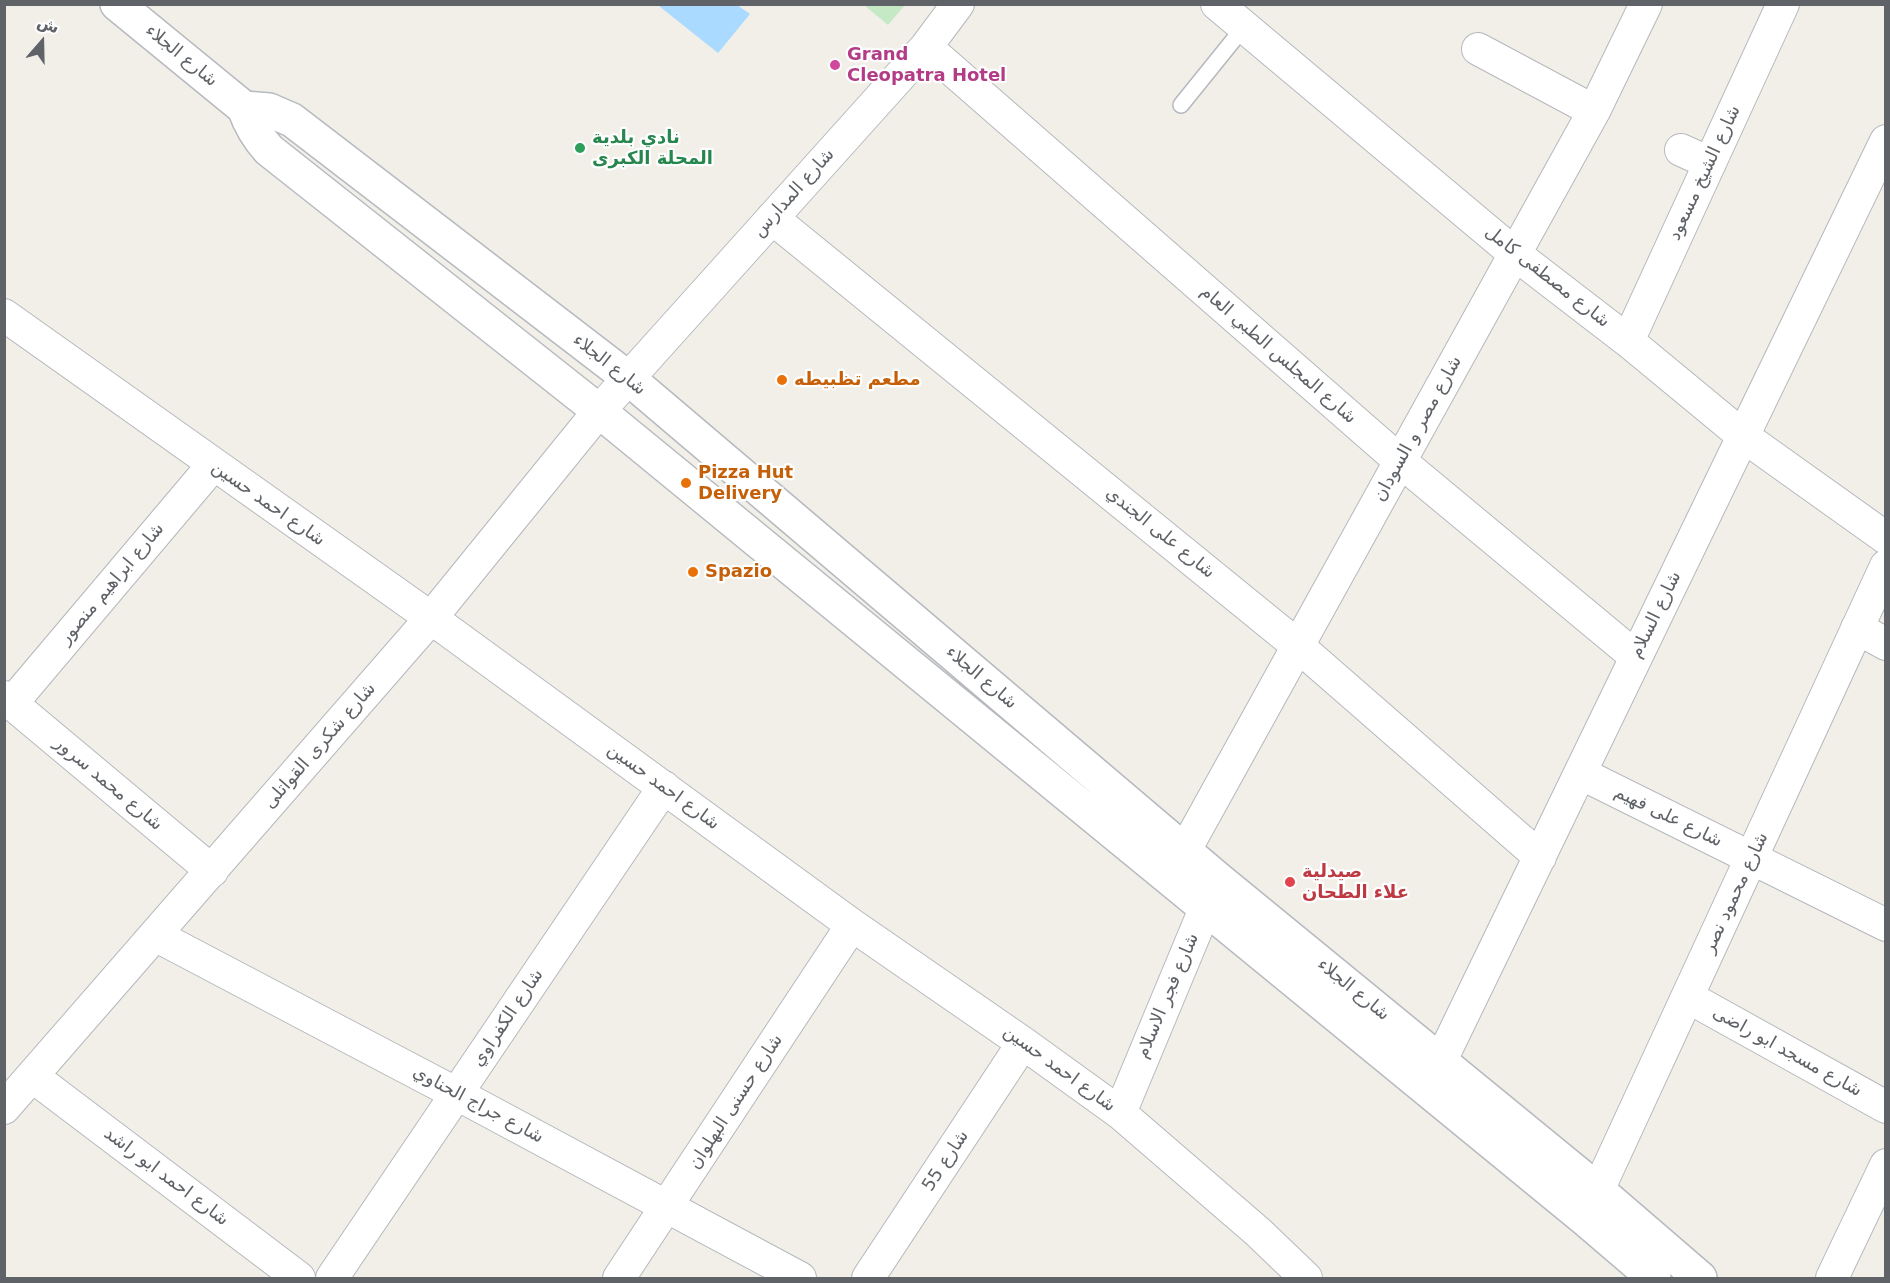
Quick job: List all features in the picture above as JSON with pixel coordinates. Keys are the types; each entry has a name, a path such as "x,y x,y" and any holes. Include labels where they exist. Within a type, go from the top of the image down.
{"street":[{"name":"شارع الجلاء","path":"117,4 244,108 249,123 269,150 599,411 1205,908 1434,1075"},
{"name":"شارع المدارس","path":"628,378 926,47 958,4"},
{"name":"شارع مصطفى كامل","path":"1217,4 1515,254 1628,341 1743,436 1886,538"},
{"name":"شارع مصر و السودان","path":"1185,850 1594,111 1646,4"},
{"name":"شارع الشيخ مسعود","path":"1628,341 1783,4"},
{"name":"شارع المجلس الطبي العام","path":"926,47 1400,461 1636,657"},
{"path":"1478,49 1594,111"},
{"name":"شارع الجلاء","path":"244,108 269,110 292,120 628,378 1185,850 1434,1075 1592,1205 1700,1278"},
{"name":"شارع السلام","path":"1434,1075 1886,141"},
{"path":"1681,150 1710,163"},
{"name":"شارع على الجندي","path":"772,218 1298,646 1540,857"},
{"name":"شارع احمد حسين","path":"4,315 431,618 852,925 1120,1113 1258,1232 1306,1278"},
{"name":"شارع شكرى القواتلى","path":"4,1108 431,618 628,378"},
{"name":"شارع ابراهيم منصور","path":"8,700 213,465"},
{"name":"شارع محمود نصر","path":"1592,1205 1886,567"},
{"path":"1857,628 1886,644"},
{"name":"شارع محمد سرور","path":"8,700 212,871"},
{"name":"شارع على فهيم","path":"1580,773 1886,925"},
{"name":"شارع الكفراوي","path":"332,1278 664,788"},
{"name":"شارع فجر الاسلام","path":"1120,1113 1218,879"},
{"name":"شارع حسنى البهلوان","path":"619,1278 852,925"},
{"name":"شارع جراج الحناوي","path":"155,935 800,1278"},
{"name":"شارع مسجد ابو راضى","path":"1688,997 1886,1107"},
{"name":"شارع 55","path":"868,1278 1023,1043"},
{"name":"شارع احمد ابو راشد","path":"32,1076 299,1278"},
{"path":"1832,1278 1886,1165"},
{"name":"شارع الجلاء","path":"1592,1205 1654,1278"}],"lane":[{"path":"1181,105 1244,27"}],"green space":[{"path":"864,5 905,5 888,25"}],"water":[{"path":"661,4 737,5 750,14 718,53 659,6"}],"place":[{"name":"Grand Cleopatra Hotel","path":"835,65"},
{"name":"نادي بلدية المحلة الكبرى","path":"580,148"},
{"name":"مطعم تظبيطه","path":"782,380"},
{"name":"Pizza Hut Delivery","path":"686,483"},
{"name":"Spazio","path":"693,572"},
{"name":"صيدلية علاء الطحان","path":"1290,882"}]}
